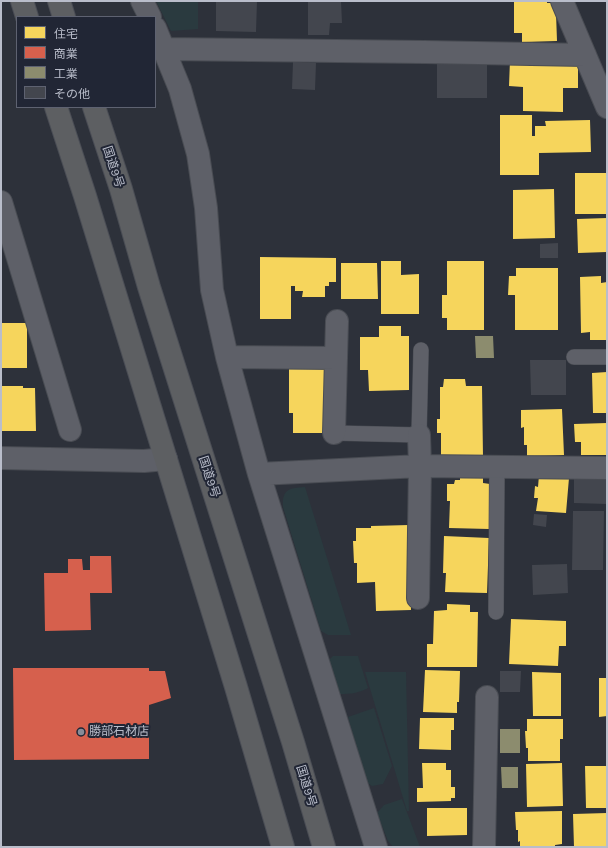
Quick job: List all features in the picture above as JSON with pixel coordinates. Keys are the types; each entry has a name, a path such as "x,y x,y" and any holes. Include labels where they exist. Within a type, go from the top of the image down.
{"highway":[{"path":"22,1 27,16"},
{"path":"59,1 64,16"},
{"path":"56,108 166,459 283,847"},
{"name":"国道9号","path":"94,108 121,189 149,287 288,727 324,847"}],"street":[{"path":"142,1 150,16"},
{"path":"562,1 607,107"},
{"path":"156,30 180,89 198,154 206,208 212,290 227,357 259,474 376,847"},
{"path":"164,49 585,55"},
{"path":"1,202 70,430"},
{"path":"334,433 337,321"},
{"path":"227,357 336,358"},
{"path":"418,598 419,435"},
{"path":"1,458 144,461 166,459"},
{"path":"259,474 420,466 607,468"},
{"path":"484,847 487,697"}],"lane":[{"path":"334,433 419,435 421,350"},
{"path":"574,358 607,357"},
{"path":"496,612 497,467"}],"shaded area":[{"path":"156,1 198,1 198,29 171,31"},
{"path":"305,487 351,635 328,635 321,631 283,507 285,493 291,489"},
{"path":"333,656 358,656 368,688 355,693 340,694 329,660"},
{"path":"365,672 406,672 409,811 407,811"},
{"path":"374,708 392,766 383,784 372,786 366,782 348,717"},
{"path":"402,799 420,847 393,847 388,841 377,813 384,805"}],"building: 住宅":[{"path":"514,1 547,1 547,3 551,3 556,13 557,41 522,42 522,33 514,33"},
{"path":"510,60 578,62 578,88 563,88 563,112 523,111 523,87 509,86"},
{"path":"500,115 532,115 532,136 535,136 535,126 546,126 545,121 590,120 591,152 539,153 539,175 500,175"},
{"path":"575,173 607,173 607,214 575,214"},
{"path":"554,189 555,238 513,239 513,190"},
{"path":"607,218 607,252 578,253 577,219"},
{"path":"260,257 336,258 336,282 329,282 329,286 325,286 325,297 302,297 303,291 295,291 295,286 291,286 291,319 260,319"},
{"path":"381,261 401,261 401,275 419,274 419,314 381,314"},
{"path":"447,261 484,261 484,330 447,330 447,318 442,318 442,295 447,295"},
{"path":"341,263 377,263 378,299 341,299"},
{"path":"516,268 558,268 558,330 515,330 515,295 508,295 509,276 516,276"},
{"path":"601,276 601,283 607,282 607,340 590,340 590,332 581,333 580,277"},
{"path":"1,323 27,323 27,368 1,368"},
{"path":"379,326 401,326 401,336 409,336 409,390 369,391 368,370 360,370 360,337 379,337"},
{"path":"289,368 325,369 323,433 293,433 293,413 289,413"},
{"path":"607,372 607,413 593,413 592,373"},
{"path":"444,379 465,379 466,386 482,386 483,457 441,457 441,433 437,433 437,419 440,419 440,387 443,387"},
{"path":"1,386 23,386 23,388 35,388 36,431 1,431"},
{"path":"562,409 564,455 527,456 527,445 524,445 524,427 521,428 521,410"},
{"path":"607,423 606,455 581,455 581,442 575,442 574,424"},
{"path":"460,474 483,477 483,483 490,484 489,529 449,528 450,501 447,501 447,484 454,484 455,480 460,480"},
{"path":"539,475 569,478 566,513 536,511 538,498 534,498 535,486 538,487"},
{"path":"409,525 411,610 376,611 375,582 357,583 357,563 354,563 353,541 356,541 356,528"},
{"path":"444,536 489,538 487,593 445,592 446,573 443,573"},
{"path":"447,604 470,605 470,612 478,612 477,667 427,667 427,644 433,644 434,611 447,610"},
{"path":"511,619 566,621 566,646 559,646 558,666 509,664"},
{"path":"425,670 460,671 459,702 457,702 457,713 423,712"},
{"path":"532,672 561,673 561,716 533,716"},
{"path":"599,678 607,678 607,716 599,717"},
{"path":"420,718 454,718 454,730 451,730 451,750 419,749"},
{"path":"527,719 563,719 563,739 560,739 560,761 528,761 528,748 526,748 525,731 527,731"},
{"path":"422,763 446,763 446,770 451,770 451,787 455,787 455,798 451,798 451,801 417,802 417,788 423,788"},
{"path":"562,763 563,806 527,807 526,764"},
{"path":"585,766 607,766 607,808 586,808"},
{"path":"427,808 467,808 467,835 427,836"},
{"path":"562,811 562,844 555,845 555,847 520,847 520,841 518,842 518,830 516,830 515,812"},
{"path":"607,813 607,846 574,847 573,814"}],"building: 商業":[{"path":"90,556 111,556 112,593 90,593 91,630 45,631 44,573 68,573 68,559 82,559 83,570 90,570"},
{"name":"勝部石材店","path":"13,668 149,668 149,671 165,671 171,698 149,705 149,759 14,760"}],"building: 工業":[{"path":"475,336 493,336 494,358 476,358"},
{"path":"500,729 520,729 520,753 500,753"},
{"path":"501,767 518,767 518,788 502,788"}],"building: その他":[{"path":"216,1 257,1 256,32 216,31"},
{"path":"308,1 341,1 342,23 330,23 329,35 308,35"},
{"path":"437,60 487,60 487,98 437,98"},
{"path":"293,62 316,63 315,90 292,89"},
{"path":"558,243 558,258 540,258 540,244"},
{"path":"530,360 566,360 566,395 531,395"},
{"path":"574,476 607,477 607,504 574,503"},
{"path":"573,511 604,511 603,570 572,570"},
{"path":"534,514 547,515 546,527 533,525"},
{"path":"567,564 568,593 533,595 532,565"},
{"path":"500,671 521,671 520,692 500,692"}],"place":[{"name":"勝部石材店","path":"81,732"}]}
